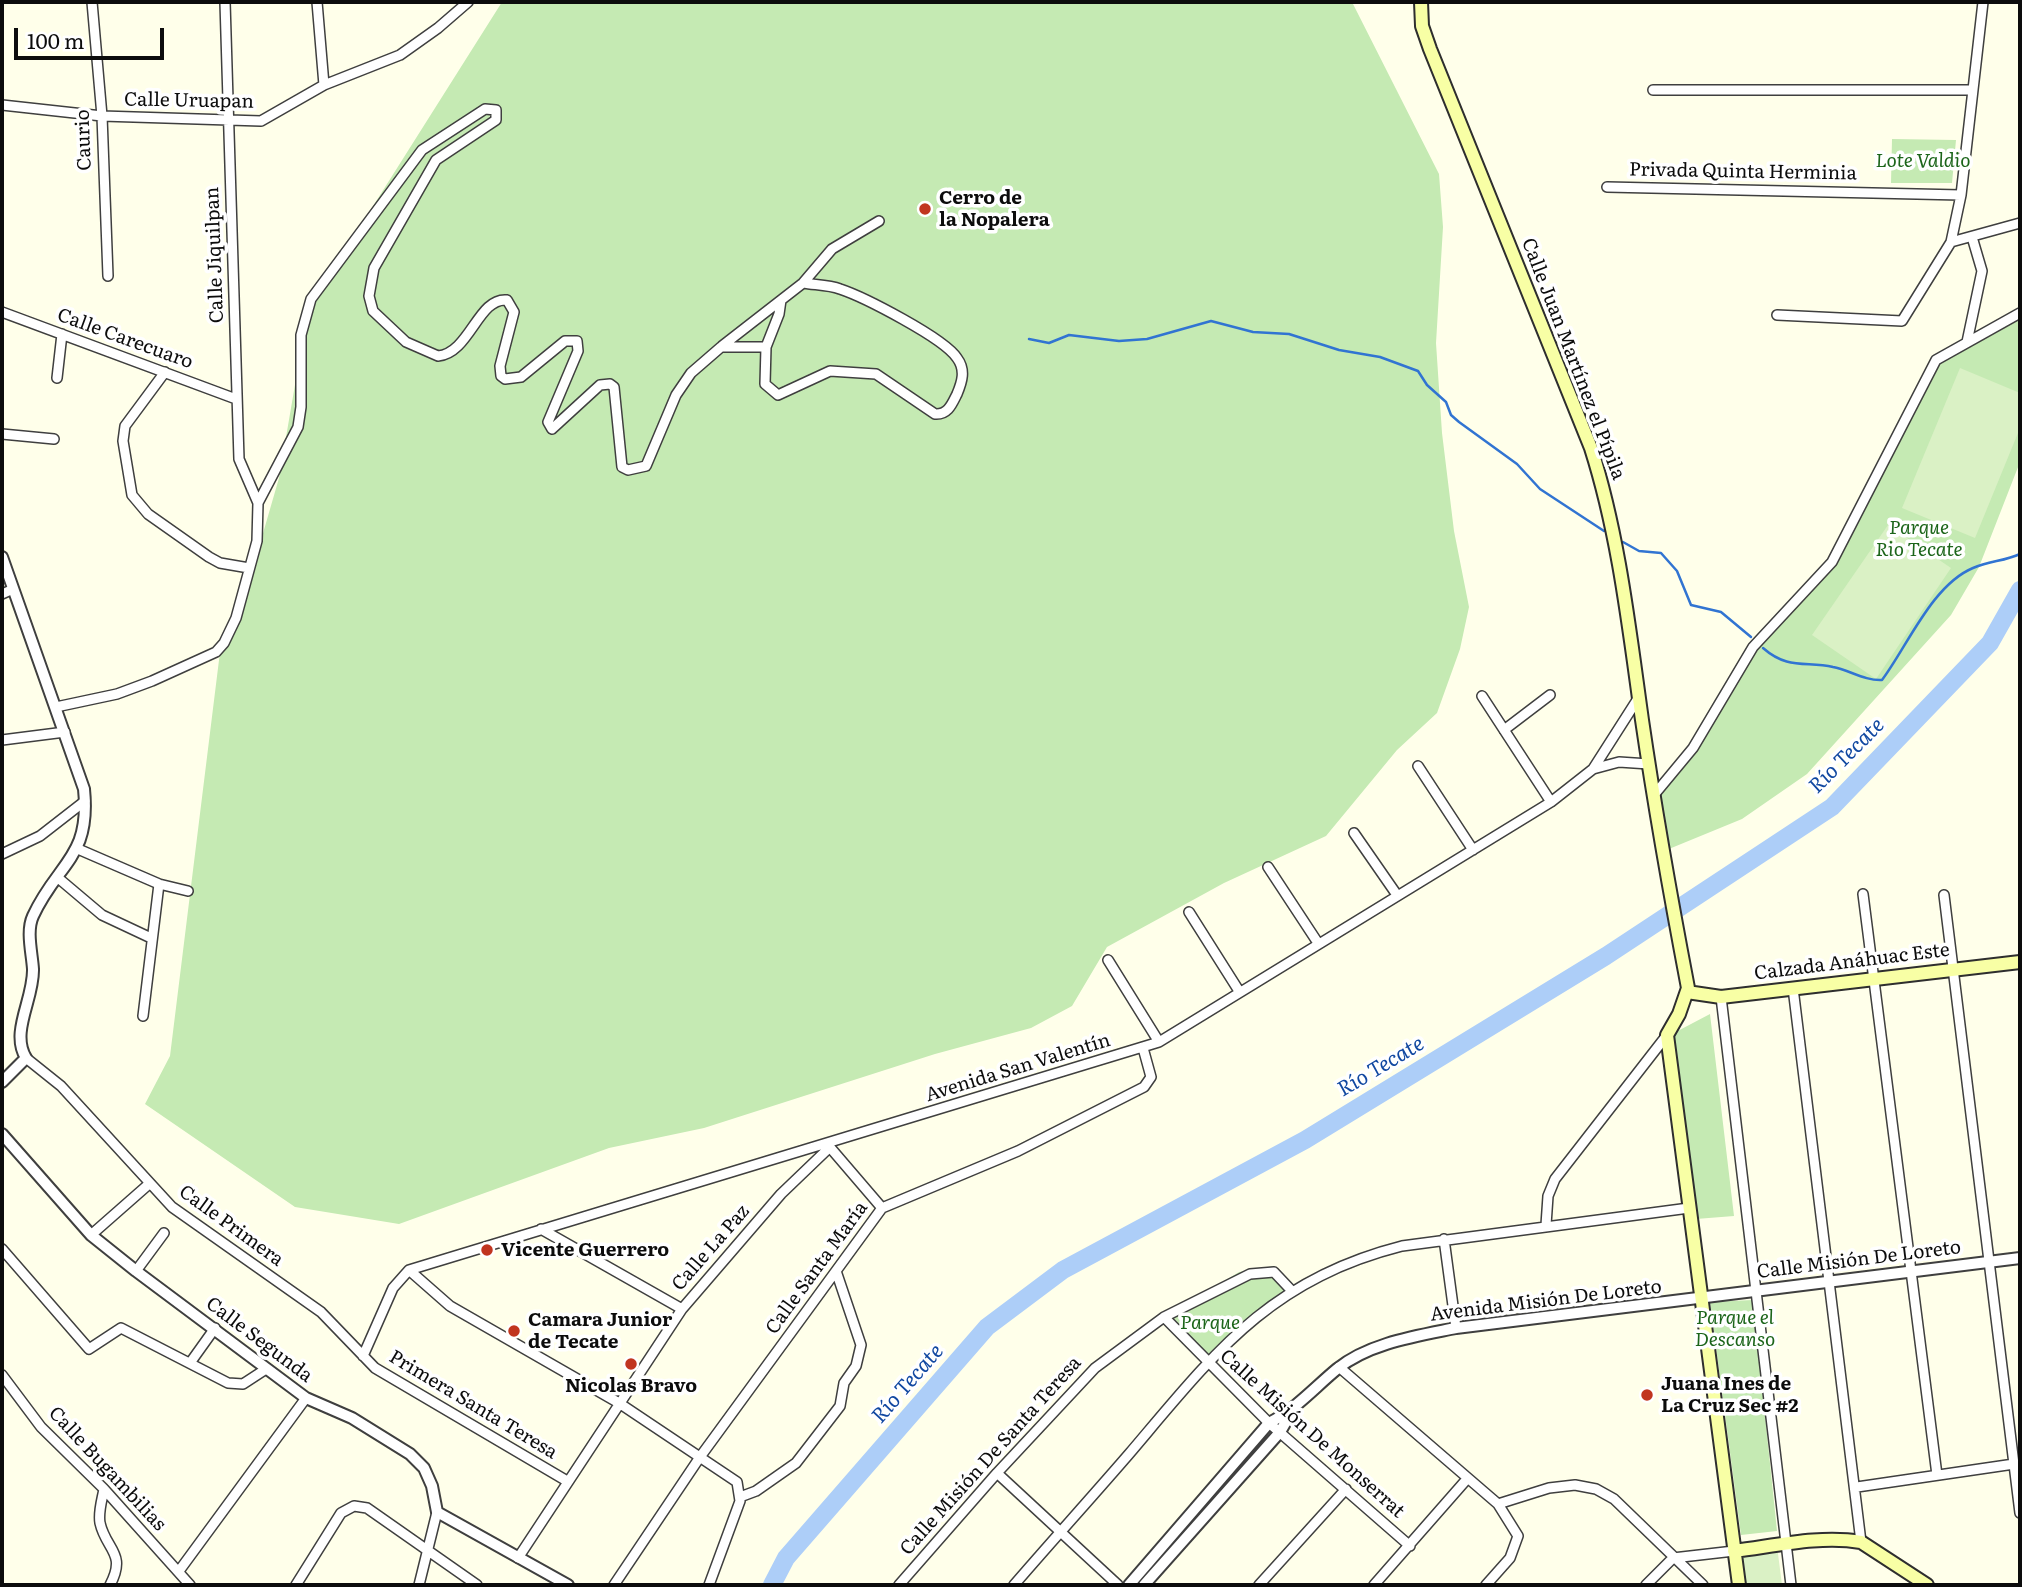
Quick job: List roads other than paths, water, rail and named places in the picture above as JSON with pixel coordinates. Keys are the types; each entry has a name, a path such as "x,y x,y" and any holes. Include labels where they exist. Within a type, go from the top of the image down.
{"main road":[{"name":"Calle Juan Martínez el Pípila","path":"1424,3 1422,26 1566,383 1603,485 1623,583 1649,764 1687,992"},
{"name":"Calzada Anáhuac Este","path":"1687,992 1721,997 2020,962"},
{"path":"1687,992 1667,1035 1740,1585"},
{"path":"1734,1550 1829,1539 1861,1542 1927,1585"}],"street":[{"name":"Caurio","path":"92,2 102,116 108,276"},
{"name":"Calle Jiquilpan","path":"225,2 239,459 258,503"},
{"path":"317,2 324,85"},
{"name":"Calle Uruapan","path":"2,105 102,116 261,121 324,85 400,55 468,2"},
{"path":"1777,315 1902,321 1951,242 1961,195 1983,2"},
{"path":"1653,90 1972,90"},
{"path":"56,707 117,694 216,652 236,618 257,541 258,503 298,427 301,407 301,335 312,299 422,150 485,109 496,110 496,120 436,160 379,255 369,296 373,311 406,342 431,354 444,355 455,350 490,305 497,300 507,300 514,312 500,366 501,376 505,379 521,377 565,341 577,341 578,351 548,425 555,429 600,385 613,385 618,458 622,467 628,470 646,466 676,395 691,373 803,283 832,249 879,221"},
{"name":"Privada Quinta Herminia","path":"1607,187 1961,195"},
{"path":"1951,242 2020,223"},
{"path":"1967,342 1982,271 1972,237"},
{"path":"781,300 779,314 766,347 765,384 778,396 837,370 880,376 935,414 940,415 950,407 963,378 958,359 948,348 913,326 840,288 803,283"},
{"name":"Calle Carecuaro","path":"2,312 236,399"},
{"path":"1654,795 1693,748 1753,647 1832,562 1879,476 1929,369 1936,360 2020,313"},
{"path":"57,378 62,334"},
{"path":"721,347 766,347"},
{"path":"165,372 125,426 123,441 132,495 148,514 219,563 250,568"},
{"path":"2,434 54,439"},
{"path":"2,557 7,592 56,707 85,801 84,826 78,849 33,917 30,928 32,989 20,1037 26,1058 2,1082"},
{"path":"1504,730 1550,695"},
{"path":"1482,696 1551,802"},
{"name":"Avenida San Valentín","path":"409,1270 829,1145 1159,1042 1551,802 1593,769 1639,697"},
{"path":"2,740 65,732"},
{"path":"1593,769 1619,762 1649,764"},
{"path":"1418,766 1473,850"},
{"path":"2,854 40,836 85,801"},
{"path":"1354,833 1397,895"},
{"path":"78,849 159,884 188,891"},
{"path":"1268,867 1318,943"},
{"path":"57,877 102,915 151,939"},
{"path":"143,1016 159,884"},
{"path":"1863,894 1909,1272 1937,1475"},
{"path":"1944,895 1951,970 2020,1513"},
{"path":"1189,912 1239,991"},
{"path":"1108,960 1159,1042"},
{"path":"1793,989 1857,1487 1861,1542"},
{"path":"1721,997 1791,1585"},
{"path":"1546,1225 1548,1195 1555,1179 1667,1035"},
{"name":"Calle Santa María","path":"614,1585 700,1457 882,1208 1018,1151 1144,1087 1151,1077 1143,1048"},
{"name":"Calle Primera","path":"26,1058 61,1086 172,1207 321,1312 363,1356"},
{"name":"Calle Segunda","path":"2,1134 91,1235 136,1271 306,1398 352,1418 410,1454 424,1468 432,1486 437,1512 419,1585"},
{"path":"829,1145 882,1208"},
{"name":"Calle La Paz","path":"518,1558 682,1309 781,1194 829,1145"},
{"path":"91,1235 149,1184"},
{"path":"1014,1585 1209,1364 1254,1318 1291,1290 1363,1256 1444,1239 1689,1208"},
{"path":"541,1229 682,1309"},
{"path":"136,1271 164,1233"},
{"path":"1444,1239 1456,1328"},
{"path":"2,1249 89,1349 121,1328 236,1385 251,1380 266,1369"},
{"name":"Calle Misión De Loreto","path":"1702,1298 1755,1289 2020,1258"},
{"path":"363,1356 393,1288 409,1270 450,1306 619,1402 734,1479 740,1490 740,1497 709,1585"},
{"name":"Calle Misión De Santa Teresa","path":"900,1585 997,1473 1094,1368 1164,1317 1262,1270 1274,1272 1283,1278 1291,1290"},
{"path":"740,1497 756,1491 796,1463 840,1406 844,1383 856,1366 861,1345 836,1271"},
{"name":"Avenida Misión De Loreto","path":"1292,1411 1339,1367 1375,1349 1456,1328 1702,1298"},
{"name":"Calle Misión De Monserrat","path":"1164,1317 1269,1423 1410,1546"},
{"path":"190,1363 215,1328"},
{"name":"Primera Santa Teresa","path":"363,1356 391,1380 567,1481"},
{"path":"1339,1367 1498,1504 1518,1536 1510,1558 1486,1585"},
{"name":"Calle Bugambilias","path":"2,1375 41,1427 104,1489 190,1585"},
{"path":"179,1571 306,1398"},
{"path":"1129,1585 1269,1423 1292,1411"},
{"path":"1144,1585 1280,1432 1292,1411"},
{"path":"1857,1487 2014,1464"},
{"path":"997,1473 1118,1585"},
{"path":"1374,1585 1468,1479"},
{"path":"1498,1504 1549,1488 1575,1485 1596,1489 1614,1499 1703,1585"},
{"path":"104,1489 101,1525 115,1552 118,1566 110,1585"},
{"path":"1259,1585 1346,1489"},
{"path":"296,1585 341,1513 354,1506 367,1508 477,1585"},
{"path":"437,1512 568,1585"},
{"path":"1646,1585 1657,1580 1673,1558 1734,1550"}],"waterway":[{"path":"1029,339 1049,343 1069,335 1119,341 1147,339 1211,321 1253,332 1289,334 1339,350 1380,357 1418,371 1427,385 1446,402 1451,415 1459,422 1517,464 1540,489 1604,531"},
{"path":"1623,542 1639,551 1661,553 1677,571 1691,605 1721,612 1751,637"},
{"path":"1763,648 1789,662 1823,665 1869,679 1882,680 1933,602 1958,576 1973,568 2020,554"},
{"name":"Río Tecate","path":"772,1585 786,1558 987,1327 1063,1270 1305,1140 1606,956 1832,807 1990,643 2020,590"}],"place":[{"name":"Cerro de la Nopalera","path":"925,209"},
{"name":"Vicente Guerrero","path":"487,1250"},
{"name":"Camara Junior de Tecate","path":"514,1331"},
{"name":"Nicolas Bravo","path":"631,1364"},
{"name":"Juana Ines de La Cruz Sec #2","path":"1647,1395"}],"park label":[{"name":"Lote Valdio","path":"1923,161"},
{"name":"Parque Rio Tecate","path":"1919,539"},
{"name":"Parque","path":"1210,1323"},
{"name":"Parque el Descanso","path":"1735,1329"}]}
